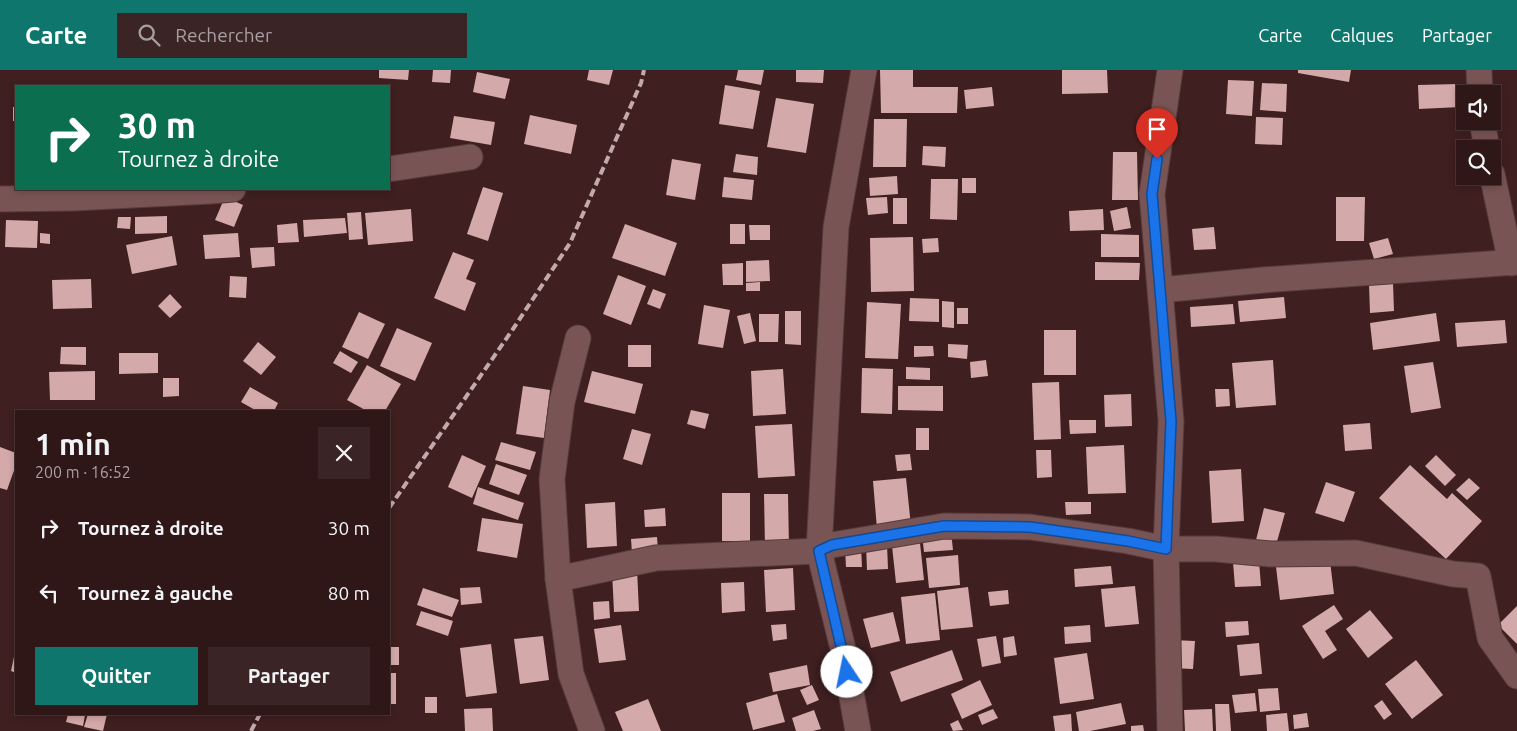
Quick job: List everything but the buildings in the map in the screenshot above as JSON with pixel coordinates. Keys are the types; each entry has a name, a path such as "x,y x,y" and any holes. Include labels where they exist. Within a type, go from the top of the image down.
{"street":[{"path":"858,731 844,653 819,551 836,227 864,70"},
{"path":"1170,70 1152,194 1171,421 1166,549 1170,731"},
{"path":"1479,70 1480,85"},
{"path":"390,169 470,157"},
{"path":"1161,290 1273,279 1514,263 1495,185"},
{"path":"0,199 74,198 222,190"},
{"path":"578,338 562,402 552,479 558,579 571,674 592,731"},
{"path":"558,579 656,558 819,551 832,545 944,526 1030,527 1128,541 1166,549 1270,554 1356,553 1453,574 1478,576 1490,638 1517,676"}],"railway":[{"path":"390,507 570,243 641,83 644,70"},
{"path":"251,731 259,715"}],"route":[{"path":"847,672 819,551 832,545 944,526 1030,527 1128,541 1166,549 1171,421 1152,194 1157,159"}]}
